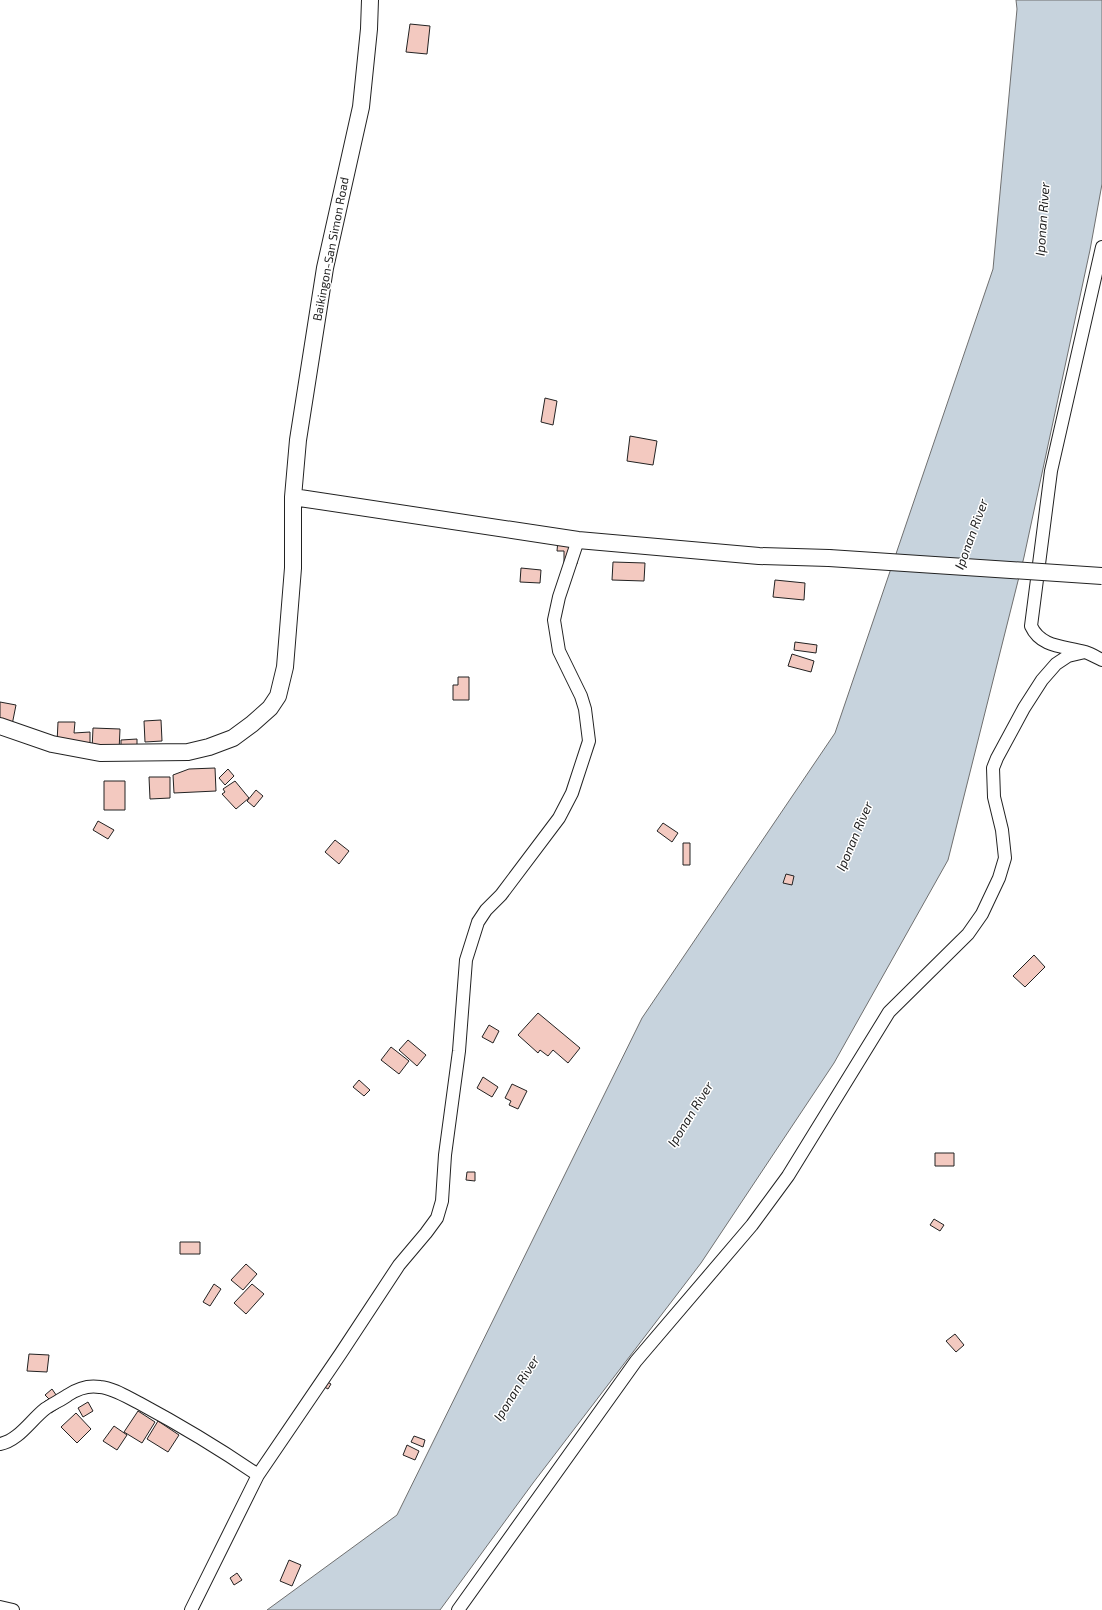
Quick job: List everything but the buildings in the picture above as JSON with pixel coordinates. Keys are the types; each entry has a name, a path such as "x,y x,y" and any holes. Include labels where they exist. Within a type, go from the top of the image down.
{"street":[{"name":"Baikingon-San Simon Road","path":"0,726 52,744 100,753 188,752 209,747 233,738 270,708 278,696 285,667 293,568 293,498 299,433 325,268 362,107 370,0"},
{"path":"1102,247 1051,471 1031,626 1034,633 1039,638 1050,644 1085,652 1102,660"},
{"path":"293,498 578,540 759,556 829,558 1102,576"},
{"path":"191,1610 258,1475 341,1354 399,1265 437,1218 442,1201 445,1155 459,1051 466,960 478,922 486,910 501,895 559,818 572,793 581,770 589,741 587,719 583,702 559,651 554,620 559,597 578,540"},
{"path":"458,1610 636,1362 752,1225 788,1176 889,1012 968,934 982,914 999,878 1005,858 1002,830 994,797 993,768 1024,708 1042,680 1056,664 1068,656 1085,652"},
{"path":"0,1444 19,1434 46,1409 73,1392 83,1388 100,1387 121,1394 157,1413 219,1449 258,1475"},
{"path":"0,1607 13,1610"}],"water":[{"name":"Iponan River","path":"1016,0 1102,0 1102,184 1090,250 1024,557 948,860 834,1063 701,1263 533,1483 440,1610 267,1610 397,1515 642,1018 835,733 993,269 1017,9"}]}
